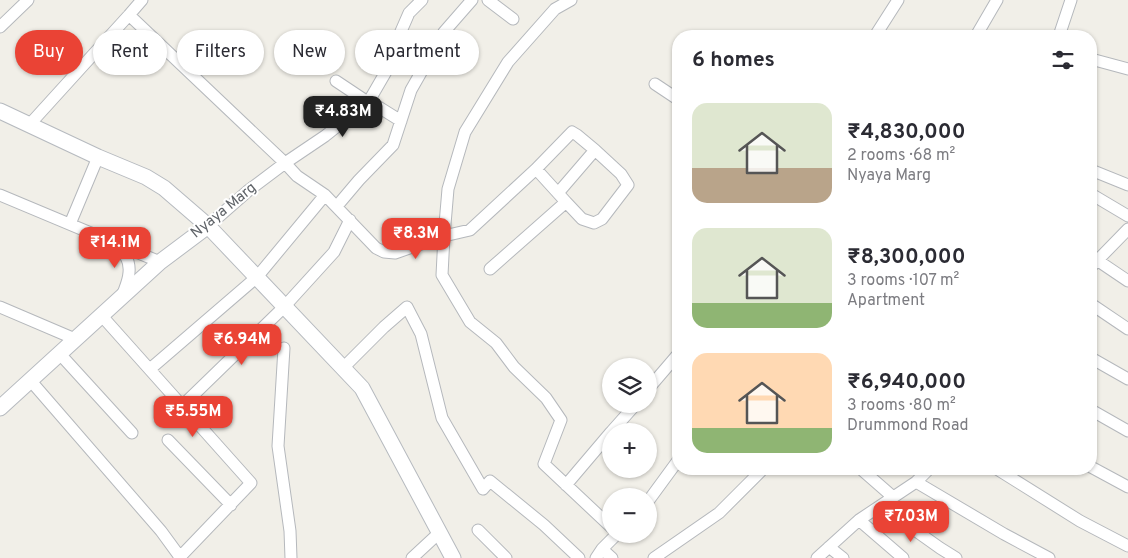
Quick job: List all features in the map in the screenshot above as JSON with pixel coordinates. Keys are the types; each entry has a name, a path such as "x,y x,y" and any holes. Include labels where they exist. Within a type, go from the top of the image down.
{"street":[{"path":"0,27 28,0"},
{"path":"30,124 142,0"},
{"name":"Nyaya Marg","path":"0,408 160,262 208,226 249,190 325,136 369,101 391,63 392,52 409,13 422,0"},
{"path":"337,206 358,180 393,145 411,90 444,32 472,0"},
{"path":"488,0 513,19"},
{"path":"571,0 555,10 508,62 466,132 448,189 442,275 470,322 496,343 514,366 546,398 561,420 544,464 602,519"},
{"path":"879,30 898,0"},
{"path":"980,30 997,0"},
{"path":"1061,30 1071,0"},
{"path":"129,15 297,176 326,195 376,248 384,252 395,253 444,236 470,230 536,169 572,132 621,174 628,185 602,218 594,223 582,219 536,169"},
{"path":"1097,61 1128,70"},
{"path":"336,81 366,102 369,101 401,121"},
{"path":"655,84 672,95"},
{"path":"0,111 98,157 146,177 164,188 208,226 362,388 453,558"},
{"path":"558,193 595,150"},
{"path":"70,224 98,157"},
{"path":"1097,172 1128,185"},
{"path":"0,194 160,262"},
{"path":"150,369 257,278 326,195"},
{"path":"1097,199 1128,216"},
{"path":"490,269 566,202"},
{"path":"182,406 284,307 334,252 350,220"},
{"path":"1097,258 1128,229"},
{"path":"112,242 126,257 129,266 127,285 122,296"},
{"path":"1097,263 1128,281"},
{"path":"0,307 75,339"},
{"path":"343,368 407,307 421,334 442,418 482,489 490,481 544,524 579,558"},
{"path":"1097,308 1128,329"},
{"path":"30,380 161,531 179,558 251,483 101,315"},
{"path":"284,348 278,446 290,531 291,558"},
{"path":"59,353 132,433"},
{"path":"657,379 672,361"},
{"path":"1097,361 1128,379"},
{"path":"620,423 628,413"},
{"path":"1097,413 1128,431"},
{"path":"168,440 231,505"},
{"path":"566,486 602,444"},
{"path":"657,489 672,469"},
{"path":"1097,470 1128,487"},
{"path":"654,558 719,513 757,475"},
{"path":"868,475 893,497"},
{"path":"817,558 859,520 916,482 923,475"},
{"path":"1007,475 1080,521 1128,546"},
{"path":"916,482 1049,558"},
{"path":"881,506 956,558"},
{"path":"859,520 903,558"},
{"path":"478,530 506,558"},
{"path":"412,558 439,533"},
{"path":"608,543 599,553 612,558"},
{"path":"830,547 843,558"}]}
